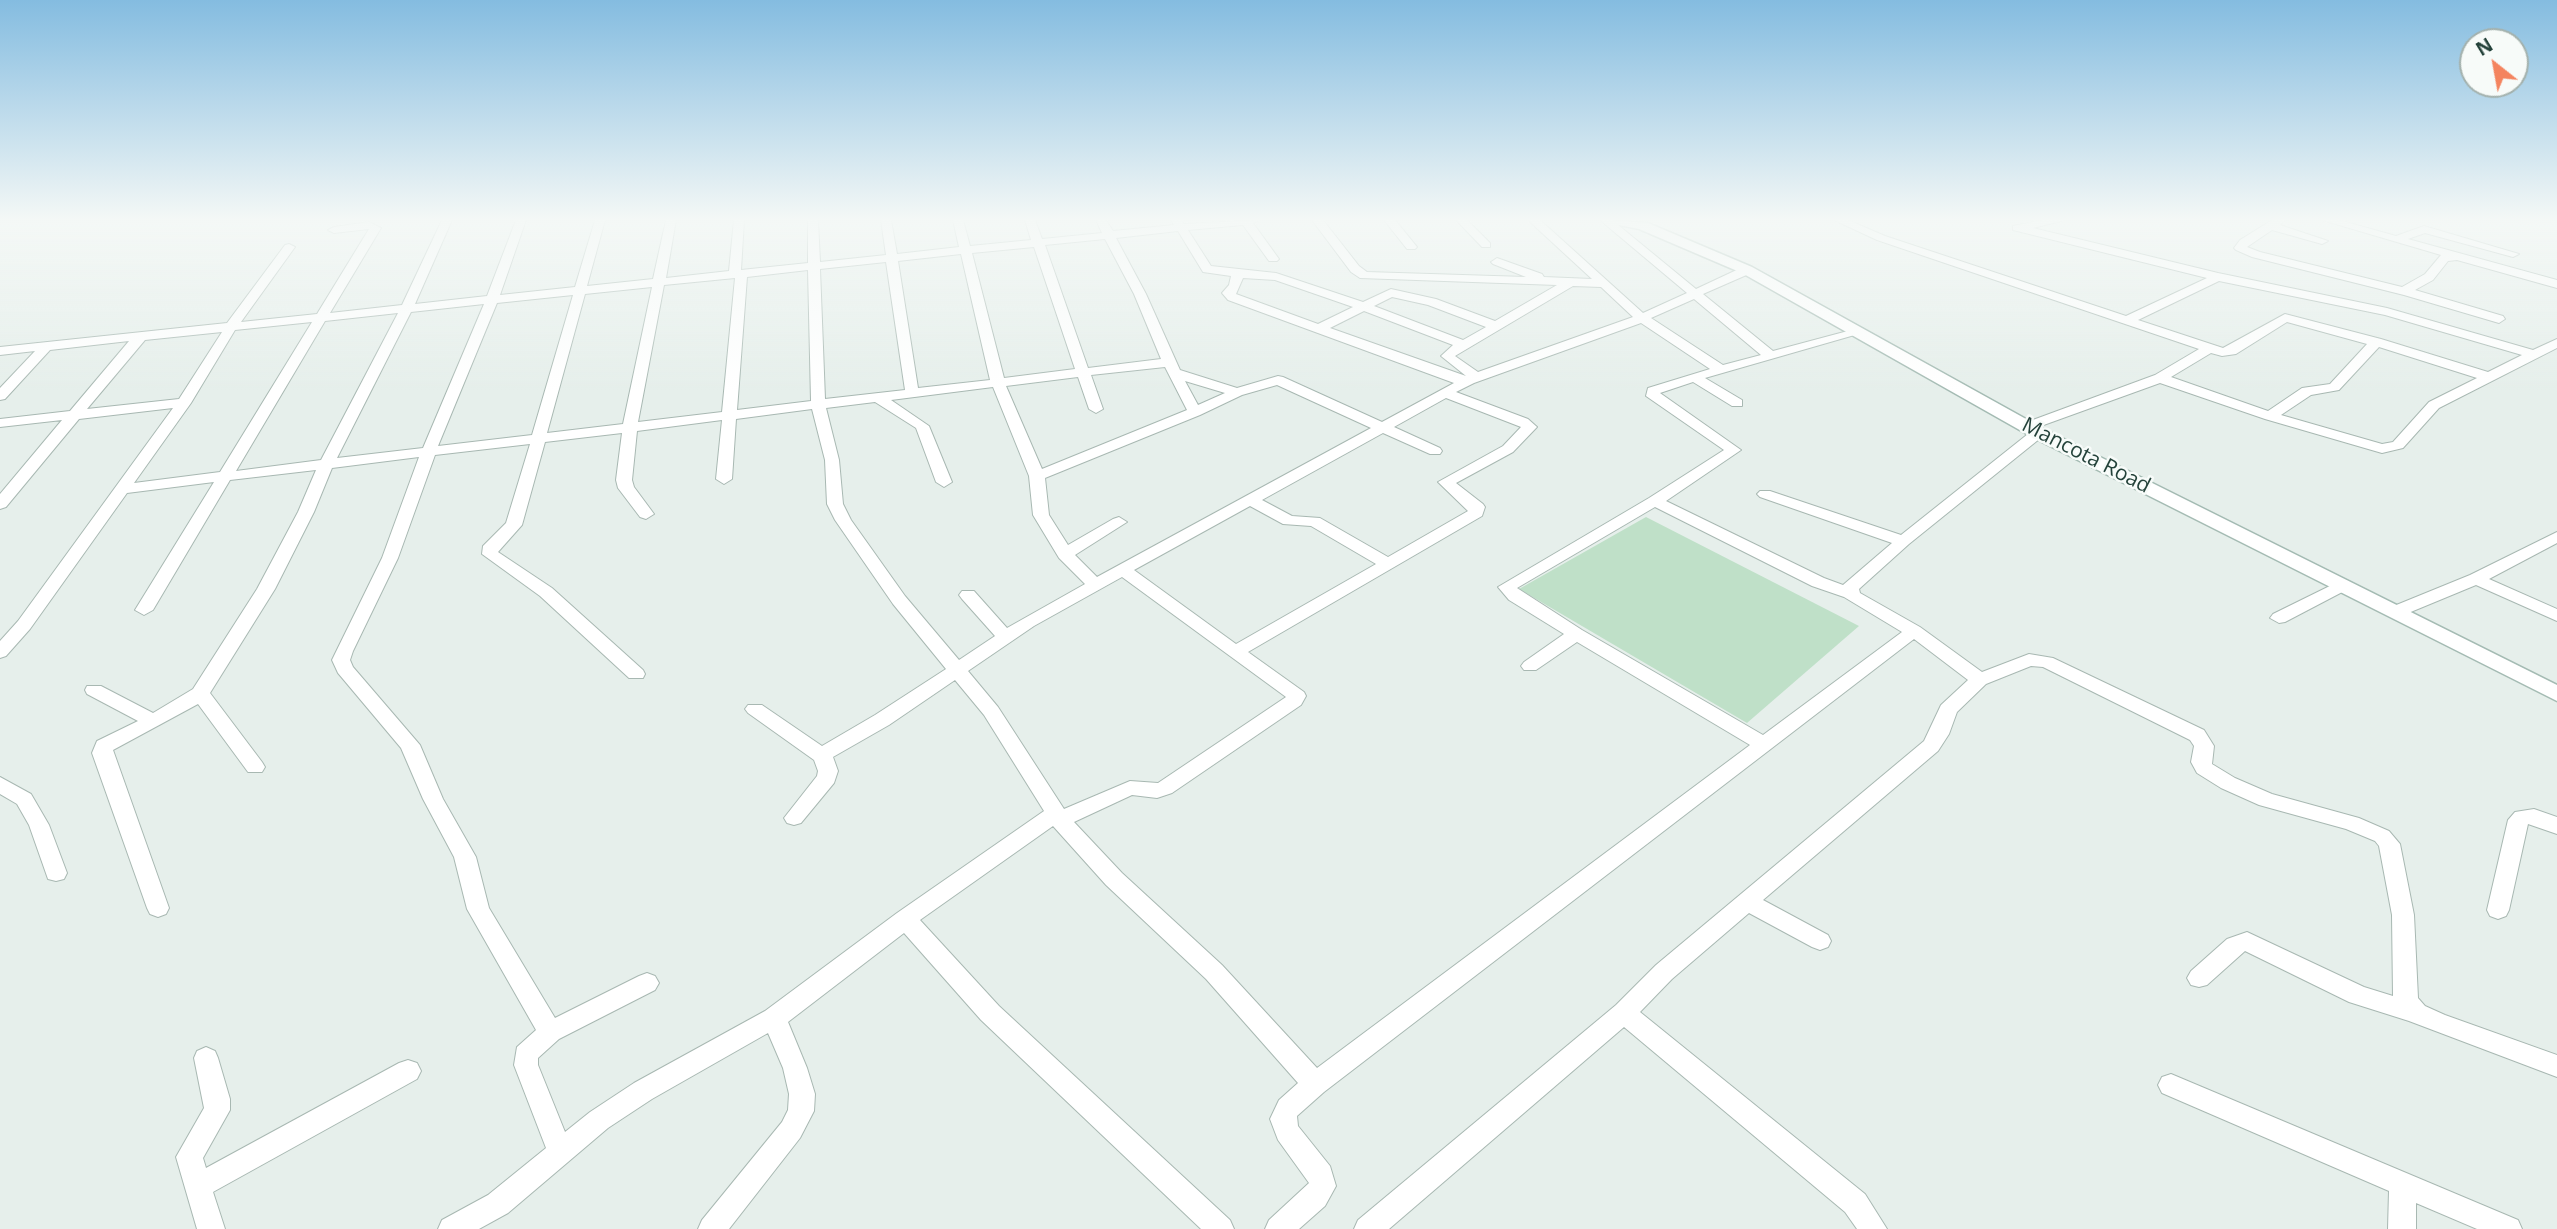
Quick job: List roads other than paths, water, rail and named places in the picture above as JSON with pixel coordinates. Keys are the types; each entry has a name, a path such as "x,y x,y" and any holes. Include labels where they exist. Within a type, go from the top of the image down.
{"main road":[{"name":"Mancota Road","path":"1760,277 2033,430 2557,694"}],"street":[{"path":"0,652 24,625 184,403 231,327 267,277"},
{"path":"144,610 346,277"},
{"path":"158,908 103,753 104,746 111,740 189,702 200,693 266,589 421,277"},
{"path":"500,277 428,453 390,558 341,660 345,669 410,745 433,799 465,858 478,909 550,1032"},
{"path":"583,277 514,525 489,549 490,554 546,592 636,674"},
{"path":"646,514 626,488 624,480 630,427 661,277"},
{"path":"0,351 709,277"},
{"path":"724,479 738,277"},
{"path":"815,277 818,405 832,460 835,504 843,520 899,600 954,670 991,711 1058,817 1114,879 1214,972 1315,1084"},
{"path":"896,277 912,392"},
{"path":"973,277 998,383 1037,476 1041,515 1065,554 1096,585"},
{"path":"1050,277 1096,409"},
{"path":"1131,277 1195,412"},
{"path":"1238,277 1228,295 1423,367 1470,379"},
{"path":"1277,277 1363,306 1464,345"},
{"path":"1320,328 1391,293 1399,277"},
{"path":"1431,277 1604,283"},
{"path":"1545,277 1562,283"},
{"path":"1598,277 1642,318 1721,370"},
{"path":"1675,277 1771,356"},
{"path":"823,756 1006,637 1470,379 1642,318 1731,277"},
{"path":"1997,277 2208,348 2231,351 2285,318 2376,342 2489,377"},
{"path":"2127,320 2217,277"},
{"path":"2220,277 2387,312 2532,354"},
{"path":"2348,277 2499,319"},
{"path":"2404,291 2427,277"},
{"path":"2533,277 2557,284"},
{"path":"1423,367 1448,356 1496,327 1562,283"},
{"path":"1391,293 1432,302 1496,327"},
{"path":"1766,745 1576,634 1515,596 1507,587 1655,501 1734,450 1651,394 1656,390 1858,332"},
{"path":"0,504 140,337"},
{"path":"2270,416 2307,391 2334,387 2376,342"},
{"path":"2160,378 2270,416 2372,446 2391,448 2398,445 2434,405 2557,343"},
{"path":"0,396 46,348"},
{"path":"1850,593 1852,583 2033,430 2160,378 2208,348"},
{"path":"1448,356 1470,379"},
{"path":"121,489 1082,372 1172,367 1237,392"},
{"path":"1694,377 1737,403"},
{"path":"1037,476 1195,412 1237,392 1278,380 1435,451"},
{"path":"1235,652 1476,513 1477,507 1446,482 1508,449 1529,430 1528,425 1445,393"},
{"path":"878,397 922,426 944,482"},
{"path":"0,423 184,403"},
{"path":"1765,495 1903,541"},
{"path":"1250,500 1289,521 1314,521 1387,563"},
{"path":"1655,501 1818,582 1850,593 1914,631 1979,680"},
{"path":"1065,554 1118,523"},
{"path":"2395,612 2476,579 2557,537"},
{"path":"452,1229 498,1204 599,1120 643,1091 774,1018 905,919 1058,817 1130,788 1161,790 1294,701 1297,696 1294,691 1235,652 1123,570"},
{"path":"2476,579 2557,616"},
{"path":"2279,618 2342,585"},
{"path":"968,596 1006,637"},
{"path":"1279,1229 1315,1197 1323,1186 1321,1175 1287,1132 1283,1119 1288,1108 1315,1084 1914,631"},
{"path":"1530,666 1576,634"},
{"path":"1368,1229 1625,1012 1664,972 1931,746 1940,734 1948,709 1979,680 2029,660 2048,662 2197,735 2204,746 2201,762 2204,768 2228,783 2266,800 2352,823 2382,836 2389,844 2403,915 2404,992 2407,1002 2416,1013"},
{"path":"94,690 152,720"},
{"path":"200,693 256,766"},
{"path":"755,709 823,756 828,771 827,778 794,818"},
{"path":"0,784 24,799 28,805 39,825 56,873"},
{"path":"2498,910 2518,820 2522,817 2534,817 2557,826"},
{"path":"1747,902 1820,941"},
{"path":"905,919 990,1013 1220,1229"},
{"path":"2199,978 2235,945 2247,941 2357,995 2416,1013 2557,1066"},
{"path":"560,1152 526,1065 526,1054 550,1032 647,984"},
{"path":"1625,1012 1639,1028 1855,1203 1873,1229"},
{"path":"712,1229 791,1130 801,1111 802,1094 795,1068 774,1018"},
{"path":"205,1058 217,1099 217,1110 189,1157 211,1229"},
{"path":"197,1187 408,1071"},
{"path":"2171,1085 2508,1229"},
{"path":"2402,1184 2402,1229"}]}
